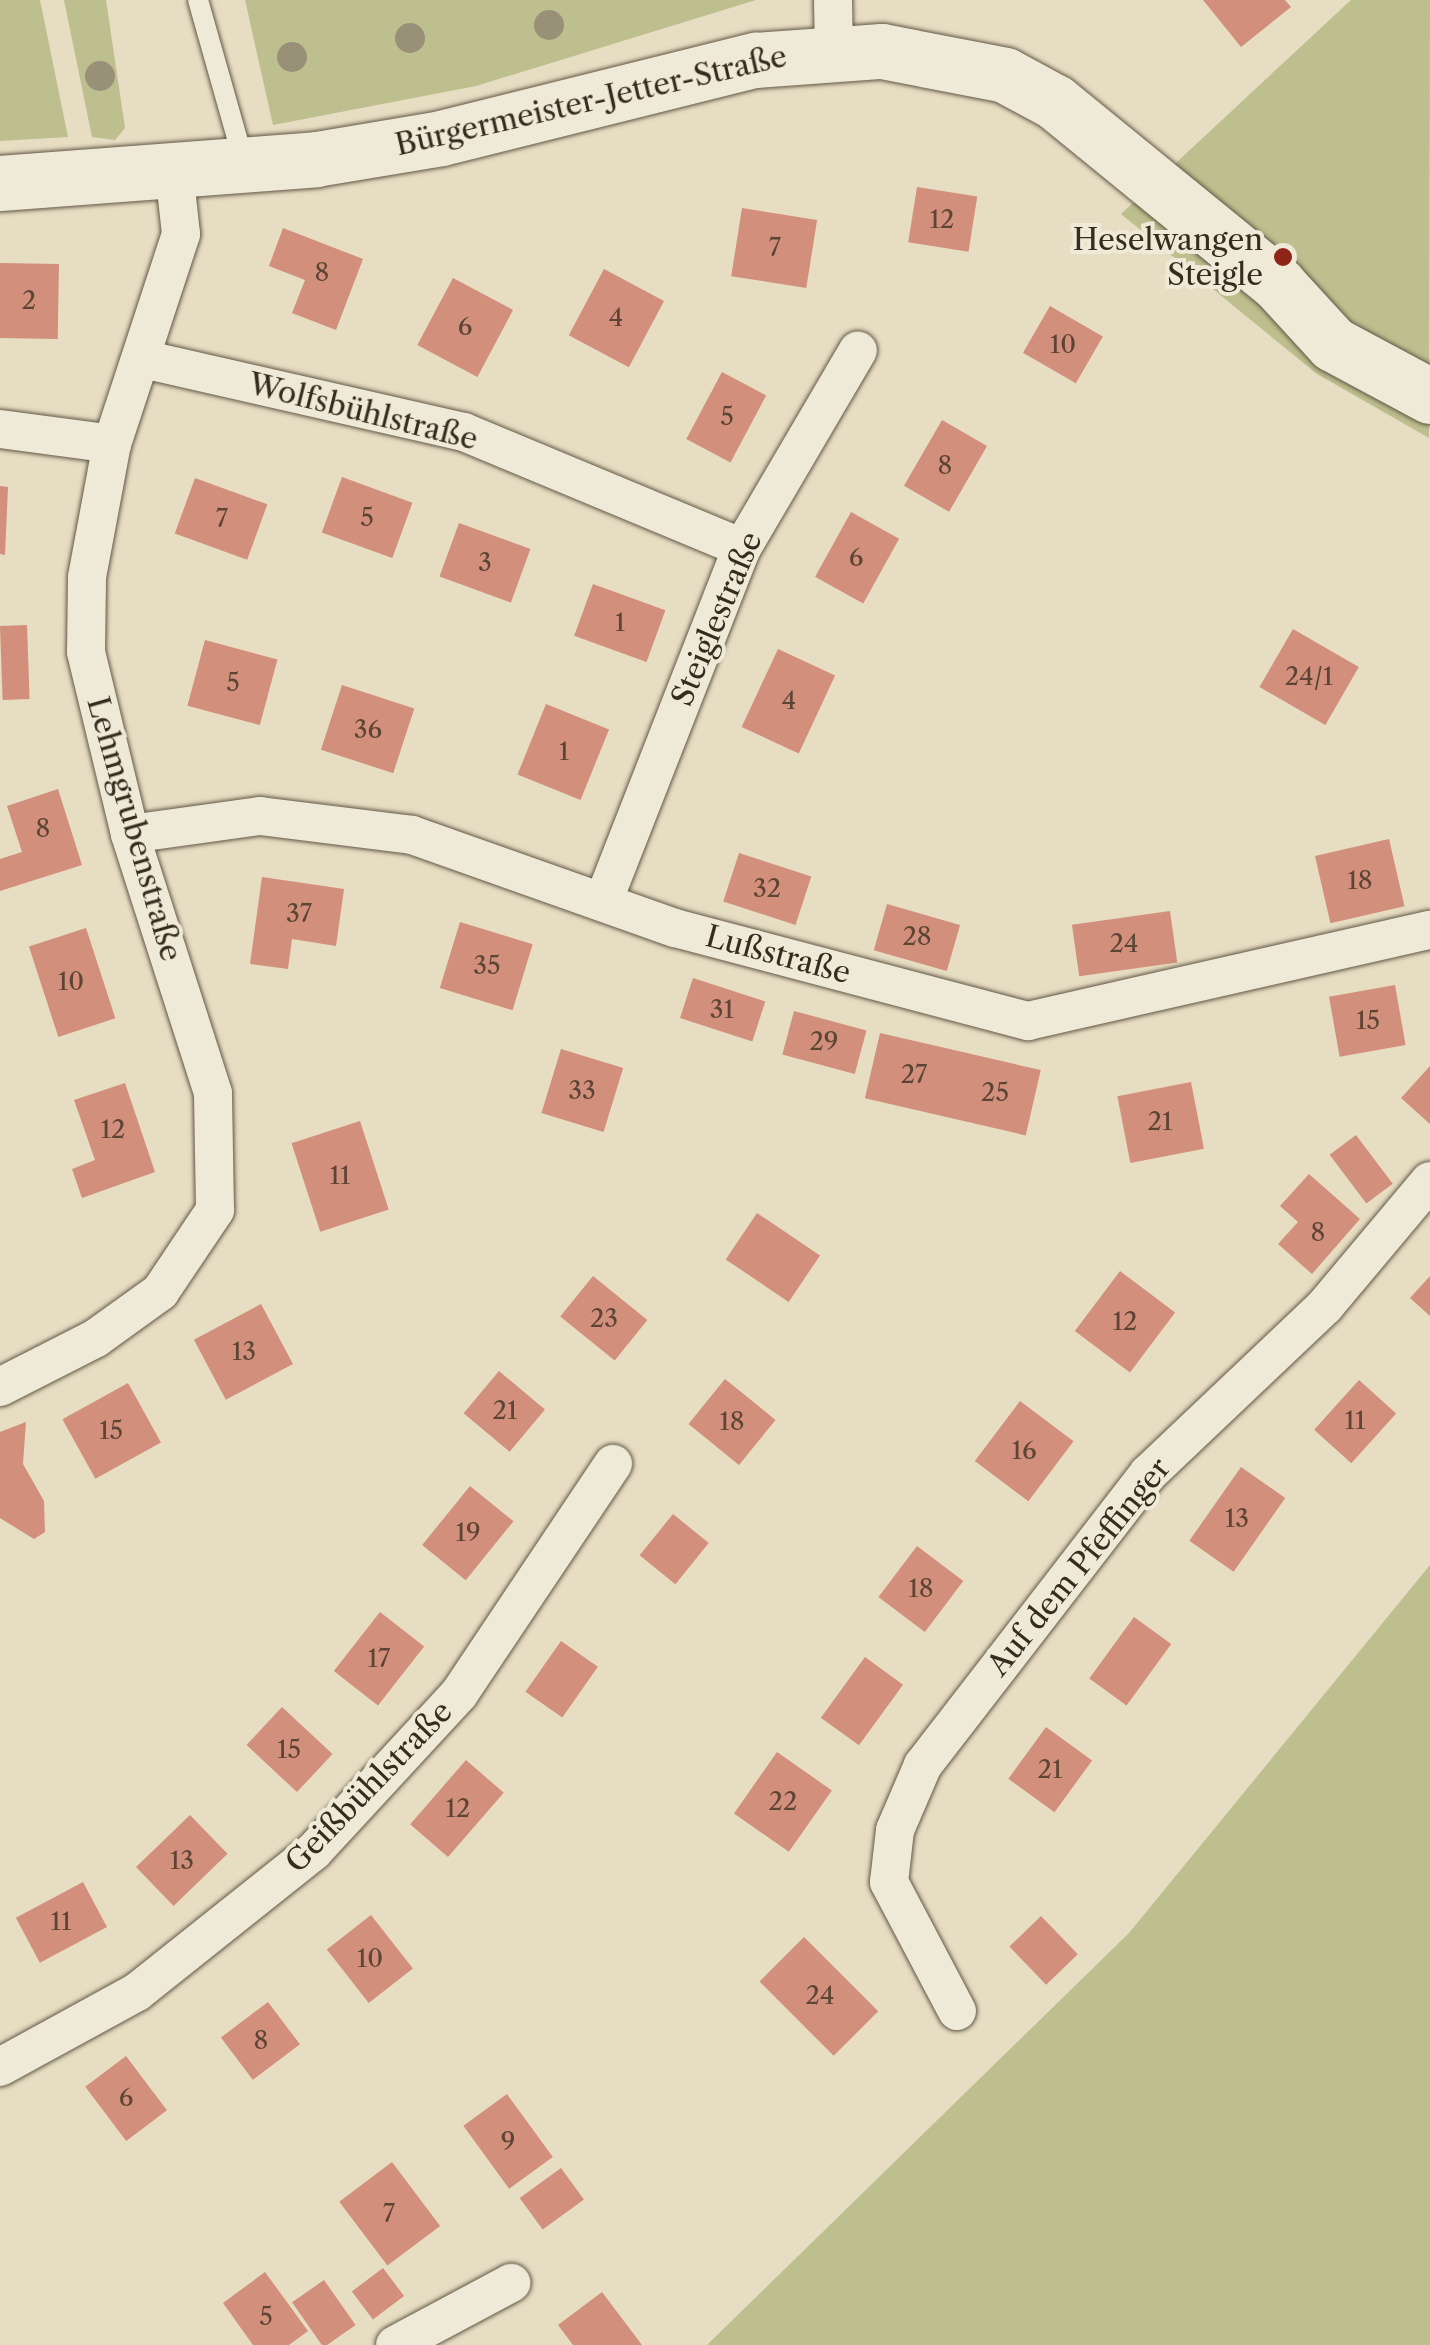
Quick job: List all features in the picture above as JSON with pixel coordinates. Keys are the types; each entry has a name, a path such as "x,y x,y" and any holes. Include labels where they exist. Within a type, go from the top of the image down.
{"street":[{"name":"Bürgermeister-Jetter-Straße","path":"0,183 244,165 441,138 660,81 833,25 946,61 1005,75 1055,102 1278,284 1333,344 1430,396"},
{"name":"Lehmgrubenstraße","path":"0,1387 96,1338 160,1292 194,1254 214,1210 213,1093 130,834 86,652 86,577 112,444 146,360 180,234 174,171"},
{"name":"Steiglestraße","path":"602,902 742,548 858,350"},
{"name":"Wolfsbühlstraße","path":"146,360 464,432 742,548"},
{"path":"0,428 112,444"},
{"name":"Lußstraße","path":"130,834 303,816 412,834 602,902 1028,1021 1430,930"},
{"name":"Auf dem Pfeffinger","path":"958,2011 889,1882 895,1830 923,1765 1148,1474 1326,1306 1430,1181"},
{"name":"Geißbühlstraße","path":"0,2067 137,1992 314,1851 459,1694 613,1464"},
{"path":"395,2345 511,2284"}],"lane":[{"path":"198,0 244,165"}],"green space":[{"path":"0,0 40,0 68,137 0,141"},
{"path":"64,0 106,0 125,128 115,140 92,137"},
{"path":"245,0 756,0 476,86 273,125"},
{"path":"1351,0 1430,0 1429,438 1317,374 1121,214"},
{"path":"1430,1565 1430,2345 707,2345 1129,1933"}],"building":[{"path":"1203,0 1285,0 1291,7 1241,47"},
{"path":"917,187 977,197 968,252 908,242"},
{"path":"742,208 817,220 806,288 731,276"},
{"path":"283,228 363,259 336,330 292,313 305,280 269,266"},
{"path":"0,263 59,264 58,339 0,338"},
{"path":"604,269 664,301 629,367 569,335"},
{"path":"453,278 513,310 477,377 417,345"},
{"path":"1050,306 1103,336 1076,383 1023,353"},
{"path":"722,372 766,395 730,463 686,439"},
{"path":"942,420 987,446 949,512 904,486"},
{"path":"342,477 412,503 392,558 322,532"},
{"path":"195,478 267,504 247,560 175,533"},
{"path":"0,486 8,487 5,555 0,554"},
{"path":"851,512 899,539 863,603 815,577"},
{"path":"459,523 530,549 511,603 440,577"},
{"path":"593,584 665,610 647,662 574,636"},
{"path":"27,625 30,699 3,700 0,626"},
{"path":"1293,629 1359,667 1325,725 1260,687"},
{"path":"205,640 277,659 260,725 187,706"},
{"path":"778,649 835,676 799,754 742,727"},
{"path":"342,685 414,708 393,773 321,750"},
{"path":"546,704 609,729 581,800 518,774"},
{"path":"58,789 82,865 0,891 0,859 22,852 7,806"},
{"path":"1389,839 1405,906 1330,923 1315,856"},
{"path":"739,853 811,876 796,925 723,902"},
{"path":"262,877 344,889 336,946 292,939 288,969 250,964"},
{"path":"887,904 960,925 947,971 874,950"},
{"path":"1170,911 1177,962 1079,976 1072,925"},
{"path":"460,922 533,944 513,1010 440,988"},
{"path":"86,928 115,1018 58,1037 29,947"},
{"path":"693,978 765,1001 752,1041 680,1018"},
{"path":"1395,985 1406,1045 1340,1057 1329,997"},
{"path":"794,1011 866,1030 855,1074 782,1054"},
{"path":"880,1033 1041,1070 1026,1135 865,1098"},
{"path":"561,1049 623,1068 604,1132 541,1113"},
{"path":"1430,1066 1430,1124 1401,1098"},
{"path":"1191,1082 1204,1149 1130,1163 1117,1096"},
{"path":"125,1083 155,1172 82,1198 72,1169 95,1160 74,1100"},
{"path":"360,1121 389,1209 320,1232 292,1143"},
{"path":"1356,1135 1393,1184 1366,1204 1330,1155"},
{"path":"1309,1174 1360,1219 1312,1274 1278,1244 1298,1222 1280,1206"},
{"path":"757,1213 820,1255 789,1302 726,1259"},
{"path":"1120,1271 1175,1313 1130,1372 1075,1331"},
{"path":"593,1276 647,1320 615,1360 560,1316"},
{"path":"1430,1276 1430,1316 1410,1298"},
{"path":"261,1304 293,1364 226,1400 194,1340"},
{"path":"499,1371 545,1410 510,1452 464,1413"},
{"path":"725,1379 776,1420 739,1465 688,1424"},
{"path":"1359,1380 1396,1413 1351,1463 1314,1430"},
{"path":"128,1383 161,1442 95,1479 62,1419"},
{"path":"1020,1401 1074,1441 1028,1501 975,1461"},
{"path":"26,1422 23,1464 44,1501 45,1532 34,1539 0,1518 0,1432"},
{"path":"1241,1467 1285,1498 1234,1572 1189,1541"},
{"path":"470,1486 514,1521 466,1580 422,1545"},
{"path":"673,1514 709,1543 675,1584 640,1555"},
{"path":"917,1546 963,1581 925,1632 878,1597"},
{"path":"380,1612 424,1646 378,1706 334,1671"},
{"path":"1134,1617 1171,1644 1127,1706 1089,1678"},
{"path":"561,1641 598,1667 562,1718 525,1692"},
{"path":"865,1657 903,1685 859,1745 821,1718"},
{"path":"282,1707 332,1754 297,1792 247,1745"},
{"path":"1046,1727 1092,1761 1054,1812 1008,1779"},
{"path":"777,1752 832,1790 789,1852 734,1813"},
{"path":"466,1760 504,1793 448,1857 410,1824"},
{"path":"190,1815 228,1854 174,1906 136,1867"},
{"path":"83,1882 107,1927 40,1963 16,1918"},
{"path":"371,1915 413,1969 369,2003 327,1949"},
{"path":"1041,1916 1078,1954 1046,1985 1009,1947"},
{"path":"804,1937 878,2011 834,2056 759,1982"},
{"path":"268,2002 300,2044 253,2080 221,2038"},
{"path":"126,2056 167,2110 126,2141 85,2087"},
{"path":"507,2094 553,2157 509,2189 463,2126"},
{"path":"392,2162 440,2226 387,2266 339,2202"},
{"path":"561,2168 584,2200 543,2230 520,2198"},
{"path":"383,2268 404,2296 373,2319 352,2291"},
{"path":"265,2272 308,2331 289,2345 253,2345 223,2303"},
{"path":"324,2280 356,2325 322,2345 292,2302"},
{"path":"602,2292 642,2345 573,2345 558,2325"}],"place":[{"name":"Heselwangen Steigle","path":"1283,257"}]}
